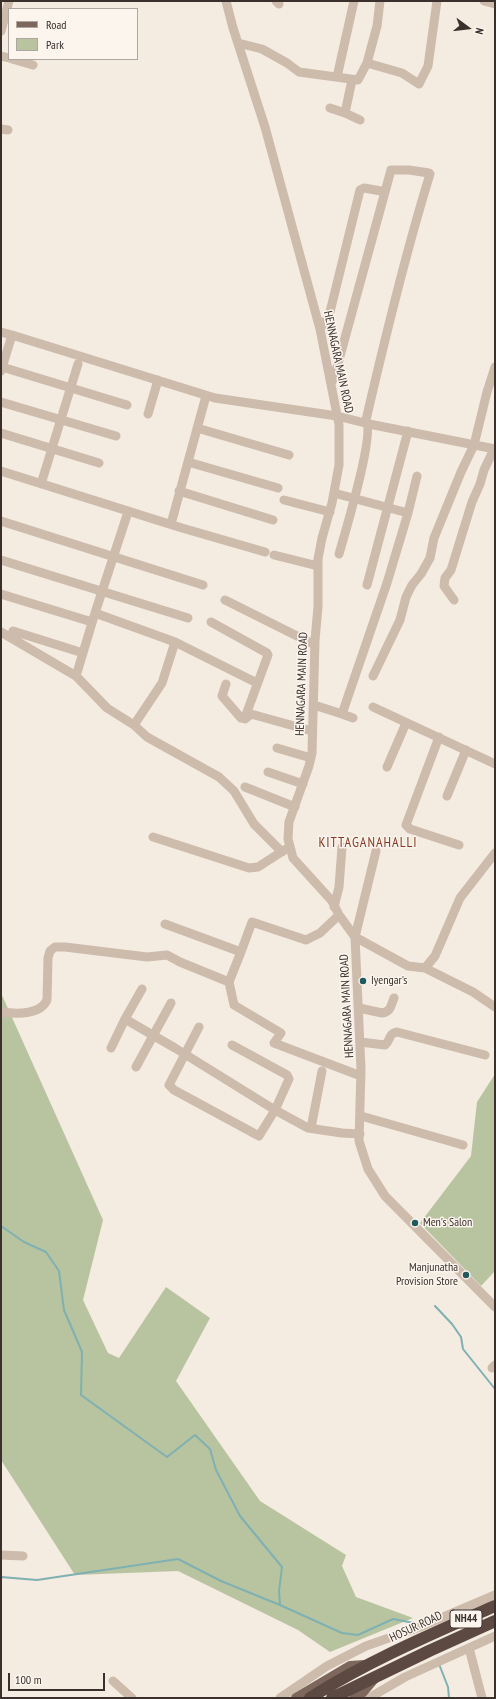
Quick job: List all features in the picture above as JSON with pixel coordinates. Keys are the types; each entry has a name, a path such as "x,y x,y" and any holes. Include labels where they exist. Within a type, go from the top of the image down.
{"highway":[{"name":"HOSUR ROAD","path":"370,1664 495,1606"},
{"name":"NH44","path":"332,1698 353,1693 377,1676 495,1621"},
{"name":"NH44","path":"310,1698 370,1664"}],"main road":[{"path":"296,1698 350,1666 370,1664"}],"street":[{"name":"HENNAGARA MAIN ROAD","path":"226,1 265,127 320,329 339,425 339,465 330,512 322,538 318,566 318,607 315,645 311,758 288,826 286,850 332,901 339,915 356,937 361,1076 360,1141 368,1169 385,1196 495,1307"},
{"path":"337,77 354,1"},
{"path":"238,43 262,50 299,72 358,80 367,63 377,26 380,1"},
{"path":"367,63 402,73 419,84 428,66 437,1"},
{"path":"484,1 495,4"},
{"path":"1,31 6,4"},
{"path":"16,60 33,65"},
{"path":"345,113 352,80"},
{"path":"330,108 360,120"},
{"path":"331,383 334,378 391,170 409,170 429,173 430,174 413,230 366,420 369,424 368,438 355,498 339,554"},
{"path":"320,329 329,316 360,190 364,188 381,191"},
{"path":"1,332 206,396 337,416 369,424 495,449 484,470 472,502 451,570 445,578 444,586 454,600"},
{"path":"12,335 2,369 127,405"},
{"path":"41,484 78,364"},
{"path":"374,676 400,620 406,597 412,585 422,574 430,558 434,538 461,472 474,445 487,392 495,368"},
{"path":"148,414 158,380"},
{"path":"171,524 206,396"},
{"path":"1,402 116,436"},
{"path":"197,428 289,455"},
{"path":"367,585 408,431"},
{"path":"1,434 99,463"},
{"path":"188,462 278,488"},
{"path":"1,471 128,512 318,566"},
{"path":"342,714 387,583 408,513 417,476"},
{"path":"179,492 273,520"},
{"path":"334,493 408,513"},
{"path":"284,500 330,512"},
{"path":"76,676 128,512"},
{"path":"1,521 203,585"},
{"path":"1,560 188,618"},
{"path":"1,594 94,617 176,642 258,683"},
{"path":"225,600 315,645"},
{"path":"211,622 267,653 268,658 247,712 312,731"},
{"path":"13,631 83,653"},
{"path":"1,632 76,676 107,708 134,725 147,737 219,777 234,791 254,824 286,850 258,867 249,868 153,838"},
{"path":"134,725 162,683 176,642"},
{"path":"226,684 222,696 241,718 244,719 251,714"},
{"path":"314,705 353,718"},
{"path":"373,707 495,764"},
{"path":"387,767 406,723"},
{"path":"439,737 406,825 410,829 459,845"},
{"path":"277,748 311,758"},
{"path":"447,796 466,750"},
{"path":"268,772 303,784"},
{"path":"245,787 294,807"},
{"path":"334,907 339,887 342,847"},
{"path":"376,851 356,937 408,966 425,968 473,992 495,1007"},
{"path":"425,968 435,956 460,898 495,853"},
{"path":"339,915 320,933 306,940 252,922 229,982 234,1005 281,1033 274,1043 361,1076"},
{"path":"165,924 241,952"},
{"path":"1,1012 7,1013 36,1010 44,1006 47,1000 48,958 50,951 55,947 78,948 147,957 167,955 229,982"},
{"path":"111,1048 125,1018 142,989"},
{"path":"359,1008 382,1013 386,1012 390,1009 394,998"},
{"path":"136,1067 171,1003"},
{"path":"125,1018 275,1110 311,1128 360,1134"},
{"path":"199,1027 169,1085 174,1090 259,1136 275,1110 289,1079 287,1075 232,1045"},
{"path":"360,1042 385,1045 388,1043 390,1036 397,1032 485,1055"},
{"path":"311,1128 322,1071"},
{"path":"361,1116 463,1145"},
{"path":"1,1555 23,1556"},
{"path":"280,1698 327,1666 366,1646 426,1625 495,1595"},
{"path":"369,1698 405,1677 495,1636"},
{"path":"469,1648 482,1698"},
{"path":"113,1681 132,1698"}],"green space":[{"path":"1,993 103,1220 83,1300 108,1353 119,1358 166,1287 210,1318 176,1381 260,1501 346,1555 342,1566 356,1597 413,1618 330,1652 298,1630 178,1571 75,1575 1,1460"},
{"path":"495,1074 495,1271 481,1286 420,1223 471,1156 477,1102"}],"waterway":[{"path":"1,1226 24,1242 46,1252 59,1271 64,1310 82,1352 81,1395 167,1457 195,1435 210,1449 216,1470 240,1516 282,1567 279,1591 280,1605 342,1633 358,1635 393,1619 414,1623 416,1626"},
{"path":"435,1306 452,1324 461,1337 463,1349 495,1389"},
{"path":"1,1577 37,1580 178,1559 221,1581 280,1605"},
{"path":"439,1664 448,1687 449,1698"}],"place":[{"name":"Iyengar's","path":"363,981"},
{"name":"Men's Salon","path":"415,1223"},
{"name":"Manjunatha Provision Store","path":"466,1275"}],"district":[{"name":"KITTAGANAHALLI","path":"368,843"}]}
